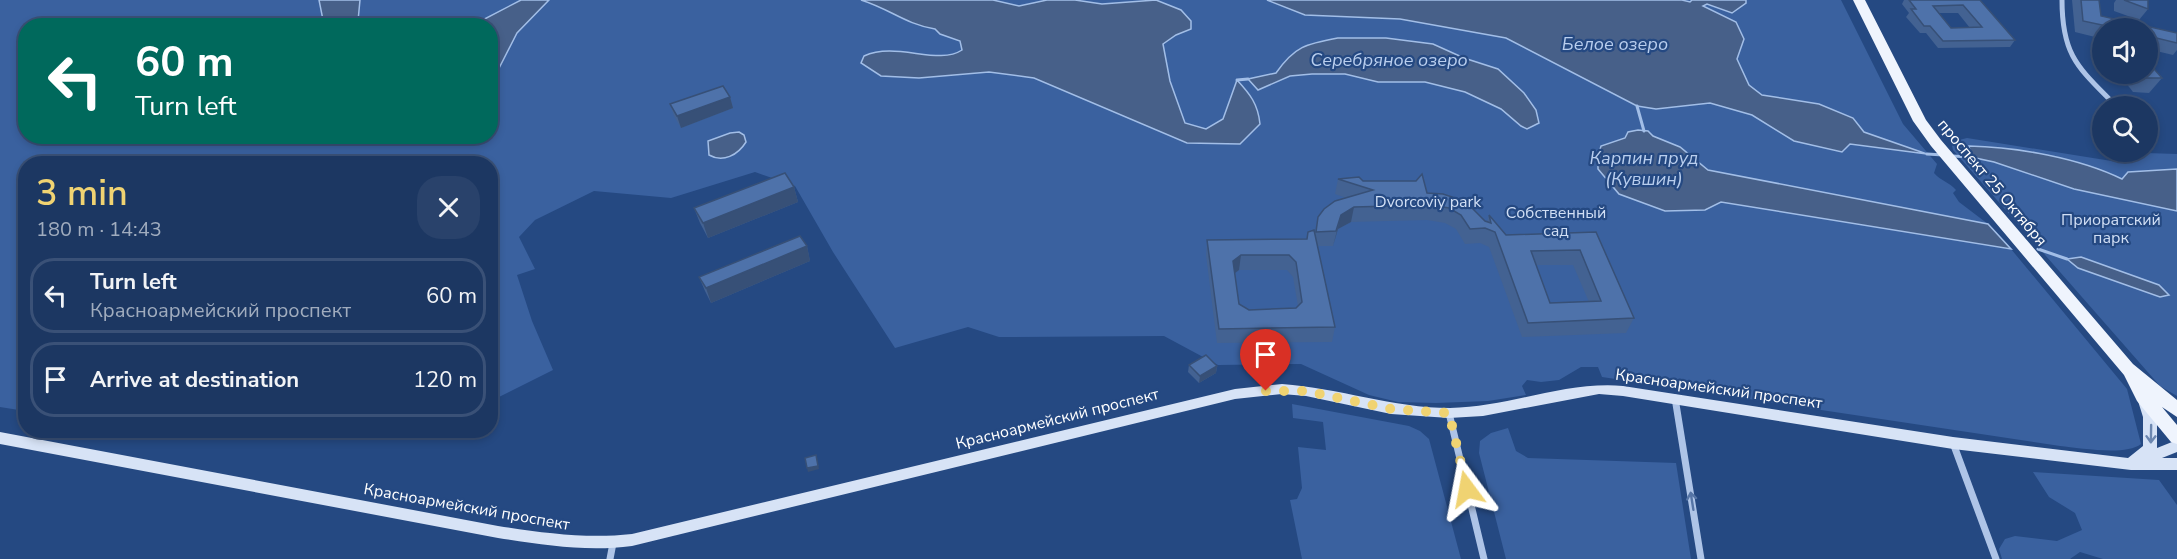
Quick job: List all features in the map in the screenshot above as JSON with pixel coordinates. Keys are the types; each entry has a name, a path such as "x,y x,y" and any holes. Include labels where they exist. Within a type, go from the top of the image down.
{"main road":[{"name":"проспект 25 Октября","path":"1859,0 1928,133 2127,368"},
{"path":"2127,368 2143,396 2177,437"},
{"path":"2127,368 2177,410"},
{"name":"Красноармейский проспект","path":"0,438 566,543 613,543 1234,394 1282,389 1306,391 1391,409 1449,413 1483,411 1568,393 1599,389 1675,398 1953,442 2131,464 2177,464"},
{"path":"2131,464 2140,459 2150,448 2150,417 2143,396"},
{"name":"Красноармейский проспект","path":"2131,464 2177,446"},
{"path":"2131,464 2177,473"}],"street":[{"path":"2062,0 2064,37 2069,49 2078,64 2107,96"},
{"path":"1675,398 1701,559"},
{"path":"1449,413 1484,559"},
{"path":"1953,442 1996,559"},
{"path":"610,559 613,543"}],"green space":[{"name":"Dvorcoviy park","path":"0,0 1841,0 1903,124 1937,164 1934,173 1953,187 1956,190 1953,193 1959,202 1988,224 2011,249 2127,389 2141,444 2125,450 2060,446 1602,377 1598,367 1581,367 1559,380 1541,382 1527,380 1522,386 1526,395 1488,401 1398,402 1369,395 1301,364 1218,365 1164,336 999,337 968,327 895,348 833,252 795,186 755,172 671,198 594,191 535,220 519,237 535,269 517,275 532,321 553,370 498,398 498,156 18,156 18,410 0,407"},
{"name":"Приоратский парк","path":"1967,138 2092,158 2092,162 2158,162 2158,153 2177,154 2177,396 2160,386 1953,150 1951,142"},
{"path":"1292,404 1409,426 1420,431 1429,439 1461,559 1302,559 1290,500 1297,499 1302,488 1298,447 1326,450 1323,422 1293,418"},
{"path":"1508,428 1516,451 1528,458 1676,463 1691,559 1506,559 1479,453 1480,441 1491,433"},
{"path":"2033,472 2159,480 2177,505 2177,559 2103,559 2080,552 2070,559 2002,559 1999,549 2005,539 2015,536 2057,541 2082,530 2075,513 2049,497"}],"water":[{"path":"319,0 360,0 358,18 323,18"},
{"path":"521,0 549,0 517,33 498,70 498,18 486,18"},
{"path":"861,0 993,0 1019,6 1047,0 1075,0 1102,4 1156,0 1181,10 1191,21 1191,29 1163,44 1170,81 1185,123 1206,129 1223,119 1237,80 1253,100 1260,124 1240,144 1187,143 1034,78 989,72 919,78 881,76 861,63 864,56 889,51 941,56 962,50 960,41"},
{"name":"Белое озеро","path":"1267,0 1682,0 1690,2 1692,0 1746,0 1746,3 1732,13 1707,4 1703,6 1736,22 1744,39 1737,59 1749,85 1762,95 1819,104 1853,118 1864,132 1927,154 1850,144 1842,152 1794,141 1752,115 1710,103 1656,109 1637,106 1506,38 1400,19 1305,15"},
{"name":"Серебряное озеро","path":"1338,38 1386,38 1433,44 1464,58 1498,69 1524,93 1536,110 1539,123 1527,129 1501,109 1465,92 1425,82 1378,82 1345,74 1312,74 1290,76 1258,90 1248,79 1276,73 1289,57 1302,48"},
{"name":"Карпин пруд (Кувшин)","path":"1648,131 1653,136 1680,147 1708,170 1988,224 2011,249 1721,202 1705,210 1665,211 1619,194 1598,169 1601,146 1625,138 1628,132"},
{"path":"739,132 744,135 746,142 739,151 725,158 709,155 708,141"},
{"path":"1969,146 2047,155 2087,165 2122,179 2128,172 2177,169 2177,211 2074,189 1994,162 1971,157"},
{"path":"2081,257 2159,285 2169,295 2160,297 2078,268 2067,259"}],"building":[{"path":"1909,0 1980,0 2015,40 1943,41 1930,26 1924,26 1911,9 1916,9","holes":["1963,5 1982,27 1951,28 1933,6"]},
{"path":"2081,0 2099,0 2101,16 2110,18 2092,18 2092,23 2083,21"},
{"path":"2124,0 2148,0 2148,9"},
{"path":"2158,29 2177,33 2177,43 2158,38"},
{"path":"723,86 730,97 677,116 670,104"},
{"path":"785,173 794,187 703,223 694,208"},
{"path":"1422,174 1427,193 1443,194 1458,199 1470,206 1485,221 1491,223 1489,215 1506,235 1596,232 1634,318 1528,323 1495,232 1485,228 1470,229 1461,215 1449,208 1431,205 1354,207 1341,215 1336,231 1316,232 1318,217 1324,209 1335,201 1373,190 1338,179 1359,177 1363,181 1416,181","holes":["1580,250 1601,301 1550,303 1531,251"]},
{"path":"1314,230 1335,327 1219,329 1207,240 1307,239 1308,232","holes":["1241,255 1289,255 1296,262 1302,302 1296,308 1249,310 1239,304 1233,261"]},
{"path":"800,236 807,246 706,288 699,277"},
{"path":"1206,355 1217,366 1200,376 1189,365"},
{"path":"816,455 818,466 807,468 805,458"}],"waterway":[{"path":"1237,80 1248,79"},
{"path":"1637,106 1644,131"},
{"path":"1927,154 1943,155"},
{"path":"1952,156 1971,157"},
{"path":"2038,249 2067,259"}],"route":[{"path":"1266,391 1282,389 1306,391 1391,409 1449,413 1467,489"}],"park label":[{"name":"Собственный сад","path":"1556,221"}]}
